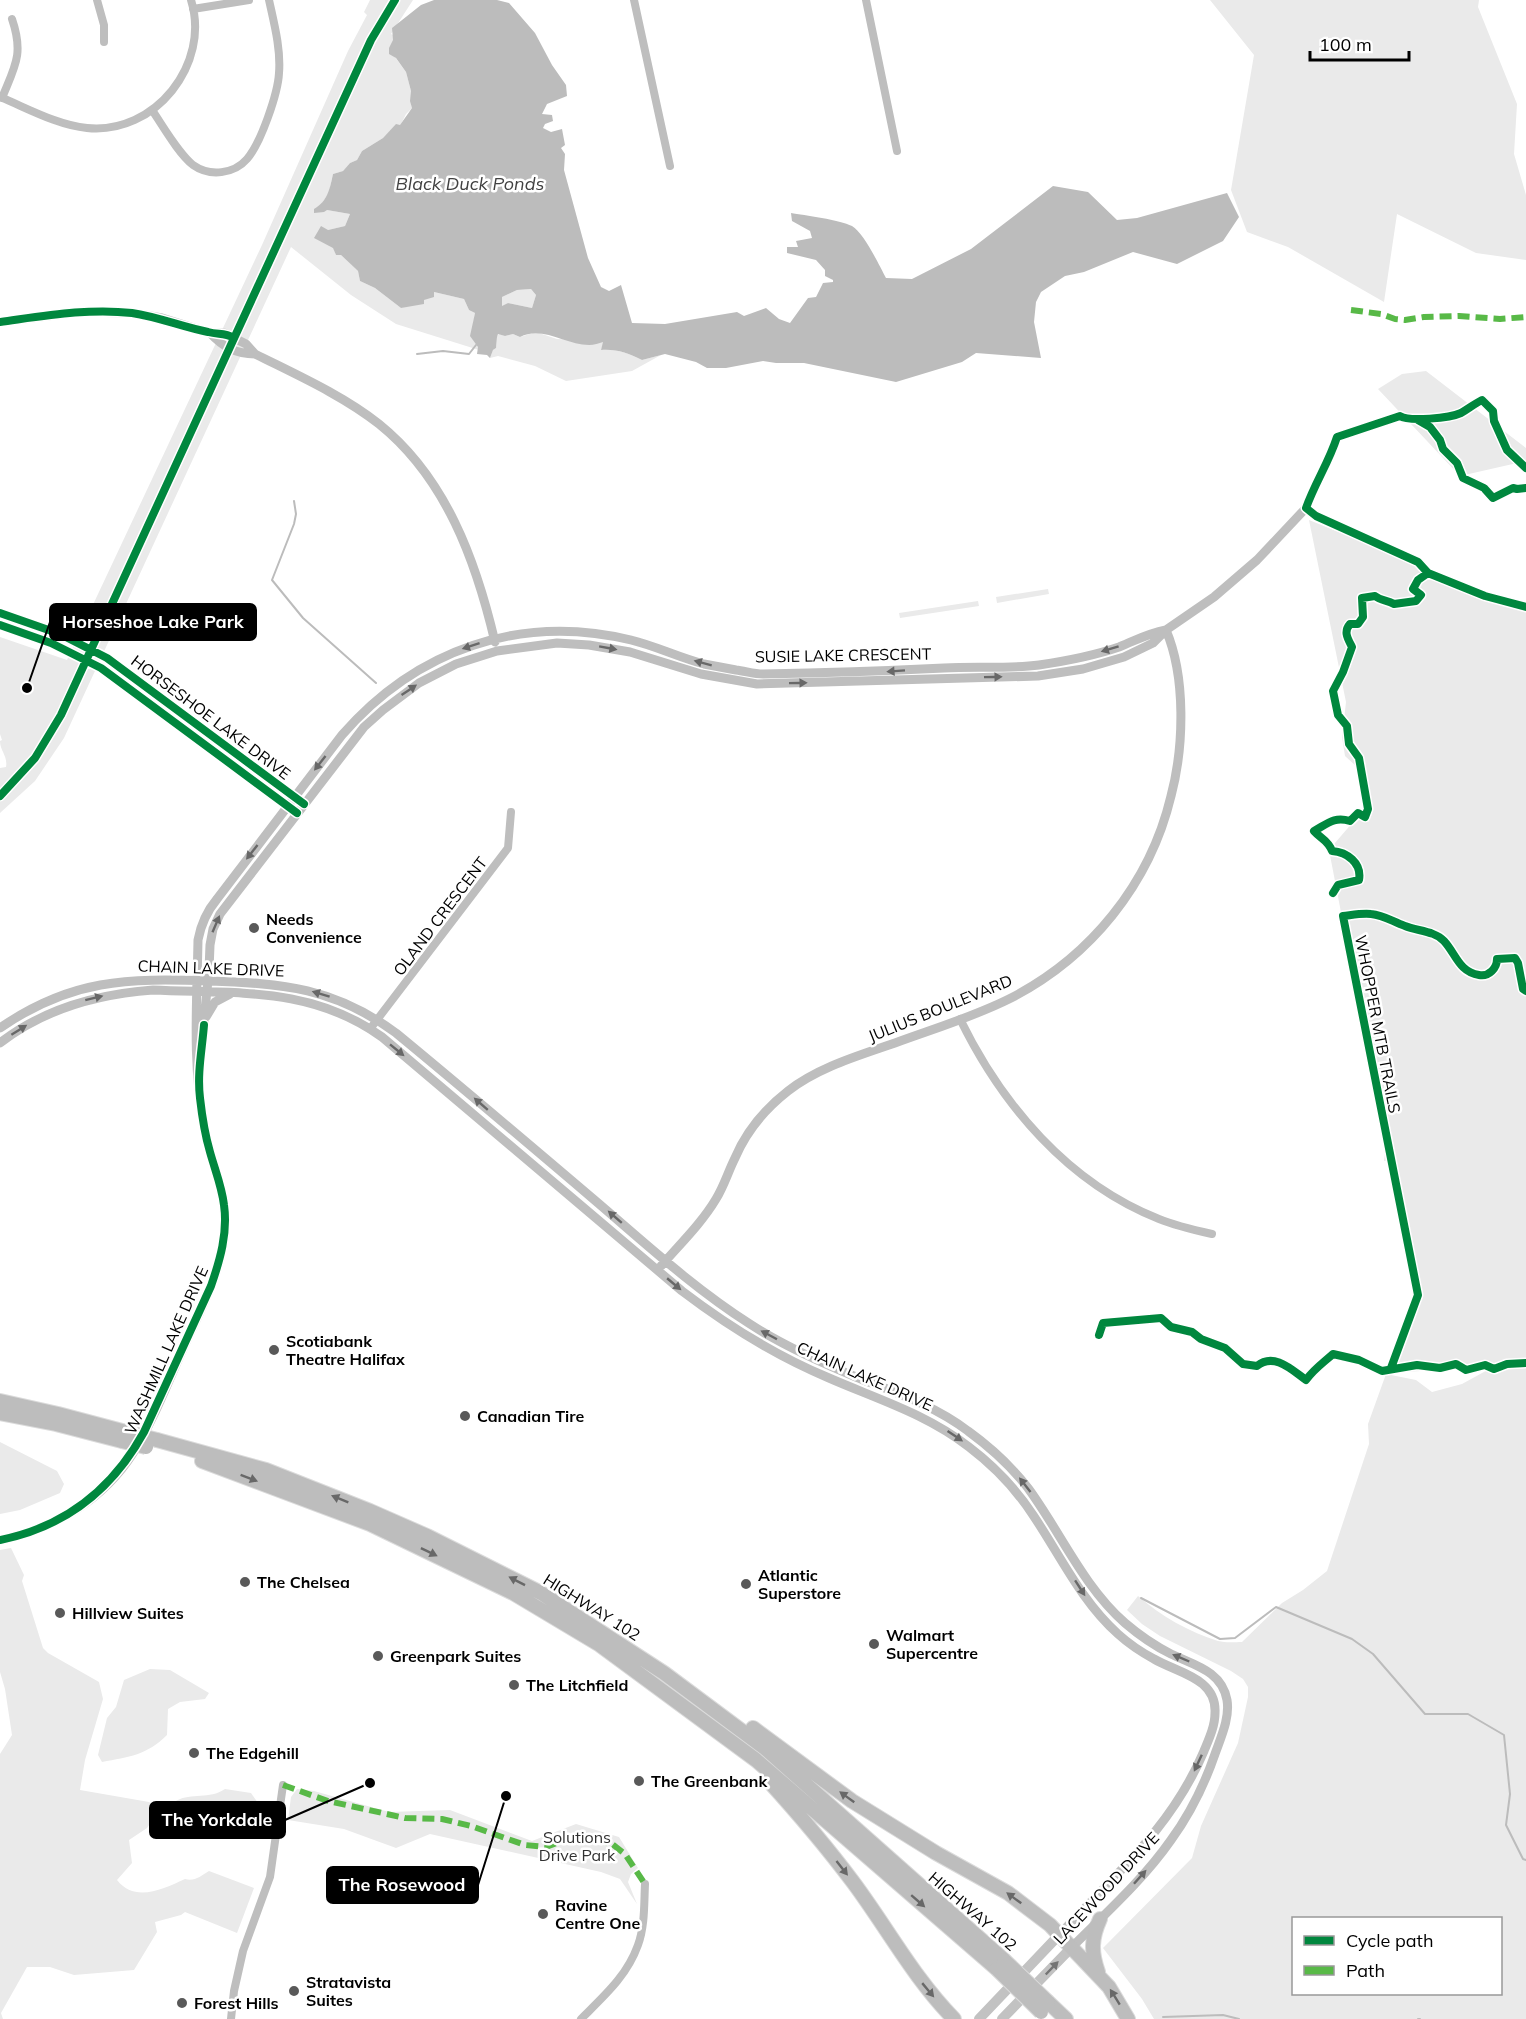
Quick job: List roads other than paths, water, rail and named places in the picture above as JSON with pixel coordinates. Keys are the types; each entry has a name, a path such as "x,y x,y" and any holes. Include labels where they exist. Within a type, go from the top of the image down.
{"highway":[{"name":"HIGHWAY 102","path":"0,1401 58,1414 124,1436 266,1470 427,1536 541,1593 664,1673 766,1749 1000,1965 1046,2011 1066,2019"},
{"name":"HIGHWAY 102","path":"0,1413 124,1436"},
{"name":"HIGHWAY 102","path":"155,1444 370,1524 513,1593 600,1645 756,1760 1000,1965"},
{"path":"541,1593 681,1676 852,1802 1008,1893 1060,1934 1109,1988 1128,2019"},
{"path":"600,1645 759,1770 854,1883 920,1980 954,2019"},
{"path":"1100,1919 1093,1935 1092,1957 1100,1977"}],"main road":[{"name":"LACEWOOD DRIVE","path":"979,2019 1060,1934"},
{"name":"LACEWOOD DRIVE","path":"1002,2019 1072,1947"}],"street":[{"path":"97,0 104,25 104,42"},
{"path":"12,19 18,38 18,54 1,98 61,122 100,129 126,123 152,110 170,94 182,78 195,38 193,9 190,0"},
{"path":"193,9 249,0"},
{"path":"152,110 187,159 197,167 219,173 232,170 244,163 254,148 278,86 279,55 270,0"},
{"path":"634,0 670,166"},
{"path":"866,0 897,151"},
{"path":"0,322 79,312 108,311 162,318 210,333 219,344 241,354 255,354 349,403 390,434 413,457 435,486 466,545 497,651"},
{"name":"SUSIE LAKE CRESCENT","path":"208,981 210,941 220,915 364,727 390,705 434,675 456,664 497,651 557,643 589,645 630,652 701,674 757,684 1028,676 1083,669 1124,657 1153,643 1166,630 1214,597 1257,560 1306,508"},
{"name":"HORSESHOE LAKE DRIVE","path":"0,613 64,636 93,649 114,662 304,804"},
{"name":"HORSESHOE LAKE DRIVE","path":"0,626 51,643 101,668 297,813"},
{"name":"SUSIE LAKE CRESCENT","path":"197,981 198,940 208,912 287,806 356,719 388,690 446,654 494,639 558,631 591,632 632,640 704,664 758,674 828,673 1036,665 1078,658 1120,646 1147,634 1166,630"},
{"name":"JULIUS BOULEVARD","path":"658,1270 703,1218 720,1193 748,1134 766,1110 780,1097 822,1070 960,1019 1018,994 1041,981 1067,961 1109,920 1142,871 1166,818 1172,792 1179,754 1180,728 1174,656 1166,630"},
{"name":"OLAND CRESCENT","path":"370,1029 508,848 511,812"},
{"name":"CHAIN LAKE DRIVE","path":"0,1028 59,995 101,984 132,980 265,983 303,989 333,998 377,1020 396,1033 665,1261 754,1327 824,1363 921,1403 964,1428 991,1449 1018,1476 1089,1583 1119,1617 1160,1648 1210,1672 1225,1693"},
{"name":"WASHMILL LAKE DRIVE","path":"197,981 201,992 204,1025 198,1068"},
{"name":"WASHMILL LAKE DRIVE","path":"0,1540 33,1531 69,1514 96,1495 120,1470 144,1432 211,1286 224,1243 225,1207 204,1125 195,1048 201,992 208,981"},
{"name":"CHAIN LAKE DRIVE","path":"0,1043 39,1018 69,1005 111,995 153,990 272,995 299,999 341,1013 370,1029 715,1315 772,1351 828,1378 908,1410 937,1425 967,1445 993,1467 1017,1494 1087,1599 1104,1620 1143,1653 1200,1680 1212,1695 1215,1708"},
{"path":"204,1025 215,1002 231,994"},
{"path":"34,1007 39,1018"},
{"path":"960,1019 981,1059 1016,1109 1041,1139 1070,1166 1102,1190 1136,1209 1172,1224 1212,1234"},
{"path":"518,1150 525,1142"},
{"name":"LACEWOOD DRIVE","path":"1072,1947 1159,1857 1187,1815 1213,1761 1224,1729 1228,1715 1225,1693"},
{"name":"LACEWOOD DRIVE","path":"1060,1934 1144,1845 1173,1809 1207,1744 1213,1727 1215,1708"},
{"path":"231,2019 234,1991 243,1951 270,1877 283,1785"},
{"path":"581,2019 614,1986 629,1964 639,1943 645,1884"}],"water":[{"name":"Black Duck Ponds","path":"434,0 497,0 509,3 535,33 566,85 567,96 547,104 542,114 552,115 553,121 545,124 543,128 551,132 562,129 565,145 561,148 565,154 564,170 588,258 601,287 609,291 621,285 632,323 665,324 737,312 744,316 766,308 779,319 790,323 808,298 816,297 823,283 833,282 825,276 825,270 816,260 787,253 787,247 798,247 796,241 812,238 810,231 792,221 791,213 852,226 866,242 886,278 912,279 971,249 1053,186 1088,192 1117,220 1137,218 1227,193 1239,217 1223,241 1177,264 1133,252 1084,272 1065,276 1041,292 1036,302 1034,322 1041,358 976,353 962,362 896,382 804,363 763,361 726,368 707,368 696,362 665,354 642,360 622,352 601,350 603,342 591,345 580,344 537,333 520,337 513,334 505,336 498,334 496,348 490,358 487,355 477,354 478,347 470,336 475,313 469,310 464,299 434,292 434,297 424,300 424,304 401,308 375,288 360,281 358,271 341,255 336,255 333,248 314,238 321,226 328,230 345,226 350,214 327,210 314,213 314,209 328,194 333,174 343,171 350,163 357,160 362,151 383,138 396,124 400,125 412,108 411,91 406,72 396,58 389,54 389,48 393,40 392,28 421,5","holes":["531,289 536,295 532,308 508,303 502,306 502,297 517,290"]}],"waterway":[{"path":"417,354 443,351 469,354 476,345"},
{"path":"294,501 296,514 294,524 272,580 303,618 376,683"},
{"path":"1141,1598 1220,1639 1235,1638 1276,1607 1352,1639 1373,1654 1425,1714 1468,1714 1504,1735 1510,1794 1506,1825 1523,1859 1526,1860"},
{"path":"1163,2017 1223,2015 1239,2019"}],"place":[{"name":"Horseshoe Lake Park","path":"27,688"},
{"name":"Needs Convenience","path":"254,928"},
{"name":"Scotiabank Theatre Halifax","path":"274,1350"},
{"name":"Canadian Tire","path":"465,1416"},
{"name":"The Chelsea","path":"245,1582"},
{"name":"Atlantic Superstore","path":"746,1584"},
{"name":"Hillview Suites","path":"60,1613"},
{"name":"Walmart Supercentre","path":"874,1644"},
{"name":"Greenpark Suites","path":"378,1656"},
{"name":"The Litchfield","path":"514,1685"},
{"name":"The Edgehill","path":"194,1753"},
{"name":"The Greenbank","path":"639,1781"},
{"name":"The Yorkdale","path":"370,1783"},
{"name":"The Rosewood","path":"506,1796"},
{"name":"Ravine Centre One","path":"543,1914"},
{"name":"Stratavista Suites","path":"294,1991"},
{"name":"Forest Hills","path":"182,2003"}],"park label":[{"name":"Solutions Drive Park","path":"577,1846"}]}
